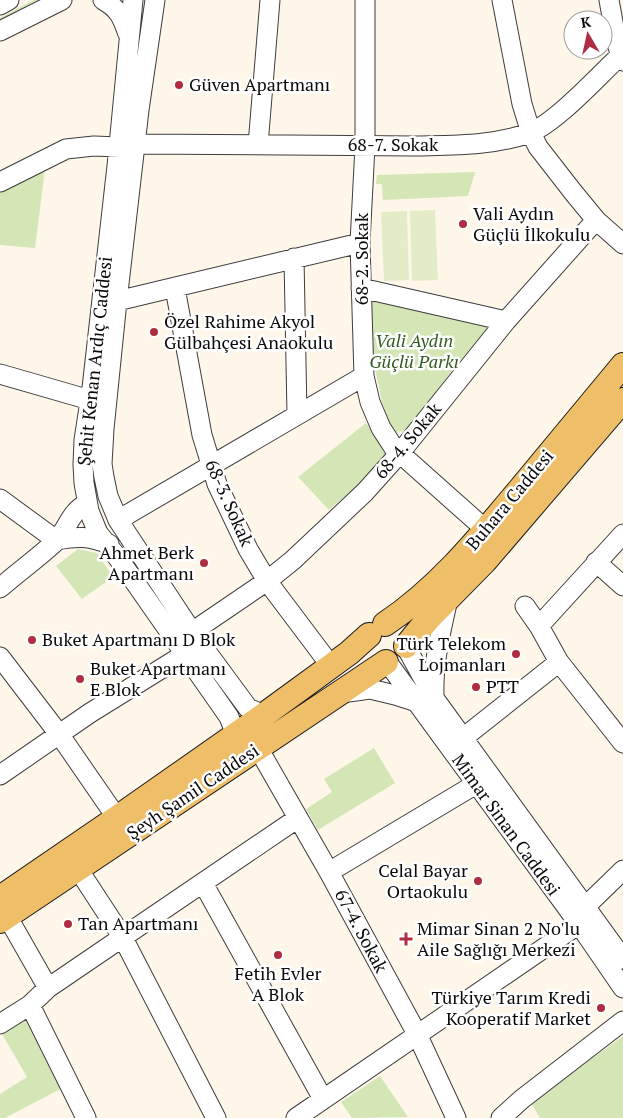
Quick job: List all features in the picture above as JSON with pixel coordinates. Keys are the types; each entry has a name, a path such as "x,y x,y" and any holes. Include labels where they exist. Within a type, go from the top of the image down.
{"main road":[{"name":"Buhara Caddesi","path":"377,629 436,583 486,530 623,365"},
{"name":"Buhara Caddesi","path":"406,646 425,623 485,561 623,400"},
{"path":"395,625 401,629 406,638 406,646 404,653 398,659 387,663 375,659 370,653 368,642 377,629 395,625"},
{"name":"Şeyh Şamil Caddesi","path":"2,912 117,818 232,738 331,666 377,629"},
{"name":"Şeyh Şamil Caddesi","path":"2,912 78,869 387,663"}],"street":[{"path":"0,5 9,0"},
{"path":"103,0 113,5 119,12 129,37"},
{"name":"Şehit Kenan Ardıç Caddesi","path":"133,0 129,37 127,145 117,301 102,464 108,496 122,526 192,632 248,708 264,714"},
{"name":"Şehit Kenan Ardıç Caddesi","path":"155,0 127,145 84,440 83,464 87,503 98,533 229,717 233,727 232,738"},
{"path":"258,145 270,0"},
{"name":"68-2. Sokak","path":"365,0 365,146 360,243 364,376 370,402 381,428 399,454 486,530"},
{"path":"502,0 522,104 531,133 548,160 596,220 623,244"},
{"path":"609,0 618,26 622,58"},
{"path":"0,31 63,1"},
{"name":"68-7. Sokak","path":"0,182 66,149 94,146 365,146 459,145 492,142 531,133 560,113 622,58"},
{"name":"68-4. Sokak","path":"192,632 293,560 364,492 399,454 506,322 596,220"},
{"path":"117,301 360,243"},
{"path":"294,258 298,415"},
{"name":"68-3. Sokak","path":"175,288 202,435 210,466 248,549 267,580 331,666"},
{"path":"361,288 506,322"},
{"path":"0,374 90,400"},
{"path":"0,498 56,540 81,536 115,545 120,543 125,536 122,526 210,466 364,376"},
{"path":"0,588 56,540 71,516 87,503 89,498 96,493 108,496"},
{"path":"539,626 623,534"},
{"path":"596,562 623,586"},
{"path":"340,693 370,689 425,700 433,675 448,600"},
{"path":"525,606 539,626 558,662 623,743"},
{"name":"Mimar Sinan Caddesi","path":"406,646 425,700 476,784 579,924 623,988"},
{"path":"0,775 59,734 185,654"},
{"path":"0,657 59,734 117,818"},
{"path":"463,738 558,662"},
{"name":"Mimar Sinan Caddesi","path":"387,663 463,738 623,959"},
{"name":"67-4. Sokak","path":"258,748 329,872 417,1034 456,1118"},
{"path":"329,872 476,784"},
{"path":"0,1024 30,1005 48,988 298,818"},
{"path":"78,869 123,938 216,1118"},
{"path":"586,906 623,870"},
{"path":"203,883 323,1099"},
{"path":"2,912 48,988"},
{"path":"296,1118 579,924"},
{"path":"30,1005 86,1118"},
{"path":"501,1118 522,1099 623,1021"}],"green space":[{"path":"34,0 48,0 0,25 0,18"},
{"path":"45,169 35,248 0,245 0,190"},
{"path":"475,172 468,196 383,200 382,184 376,184 377,175"},
{"path":"435,210 438,280 412,281 410,211"},
{"path":"407,211 409,280 384,281 381,212"},
{"name":"Vali Aydın Güçlü Parkı","path":"364,298 492,323 454,368 406,431 393,432 382,402"},
{"path":"366,423 388,453 357,486 329,510 298,477"},
{"path":"78,549 97,553 113,577 82,599 56,566"},
{"path":"374,748 395,783 318,830 306,809 332,792 324,779"},
{"path":"29,1018 66,1086 5,1118 0,1118 0,1094 27,1077 2,1034"},
{"path":"623,1036 623,1118 540,1118 531,1103"},
{"path":"380,1076 408,1117 352,1118 341,1102"}],"place":[{"name":"Güven Apartmanı","path":"179,85"},
{"name":"Vali Aydın Güçlü İlkokulu","path":"463,224"},
{"name":"Özel Rahime Akyol Gülbahçesi Anaokulu","path":"154,332"},
{"name":"Ahmet Berk Apartmanı","path":"204,563"},
{"name":"Buket Apartmanı D Blok","path":"32,640"},
{"name":"Türk Telekom Lojmanları","path":"516,654"},
{"name":"Buket Apartmanı E Blok","path":"80,679"},
{"name":"PTT","path":"476,687"},
{"name":"Celal Bayar Ortaokulu","path":"478,881"},
{"name":"Tan Apartmanı","path":"68,924"},
{"name":"Mimar Sinan 2 No'lu Aile Sağlığı Merkezi","path":"406,939"},
{"name":"Fetih Evler A Blok","path":"278,955"},
{"name":"Türkiye Tarım Kredi Kooperatif Market","path":"601,1008"}]}
